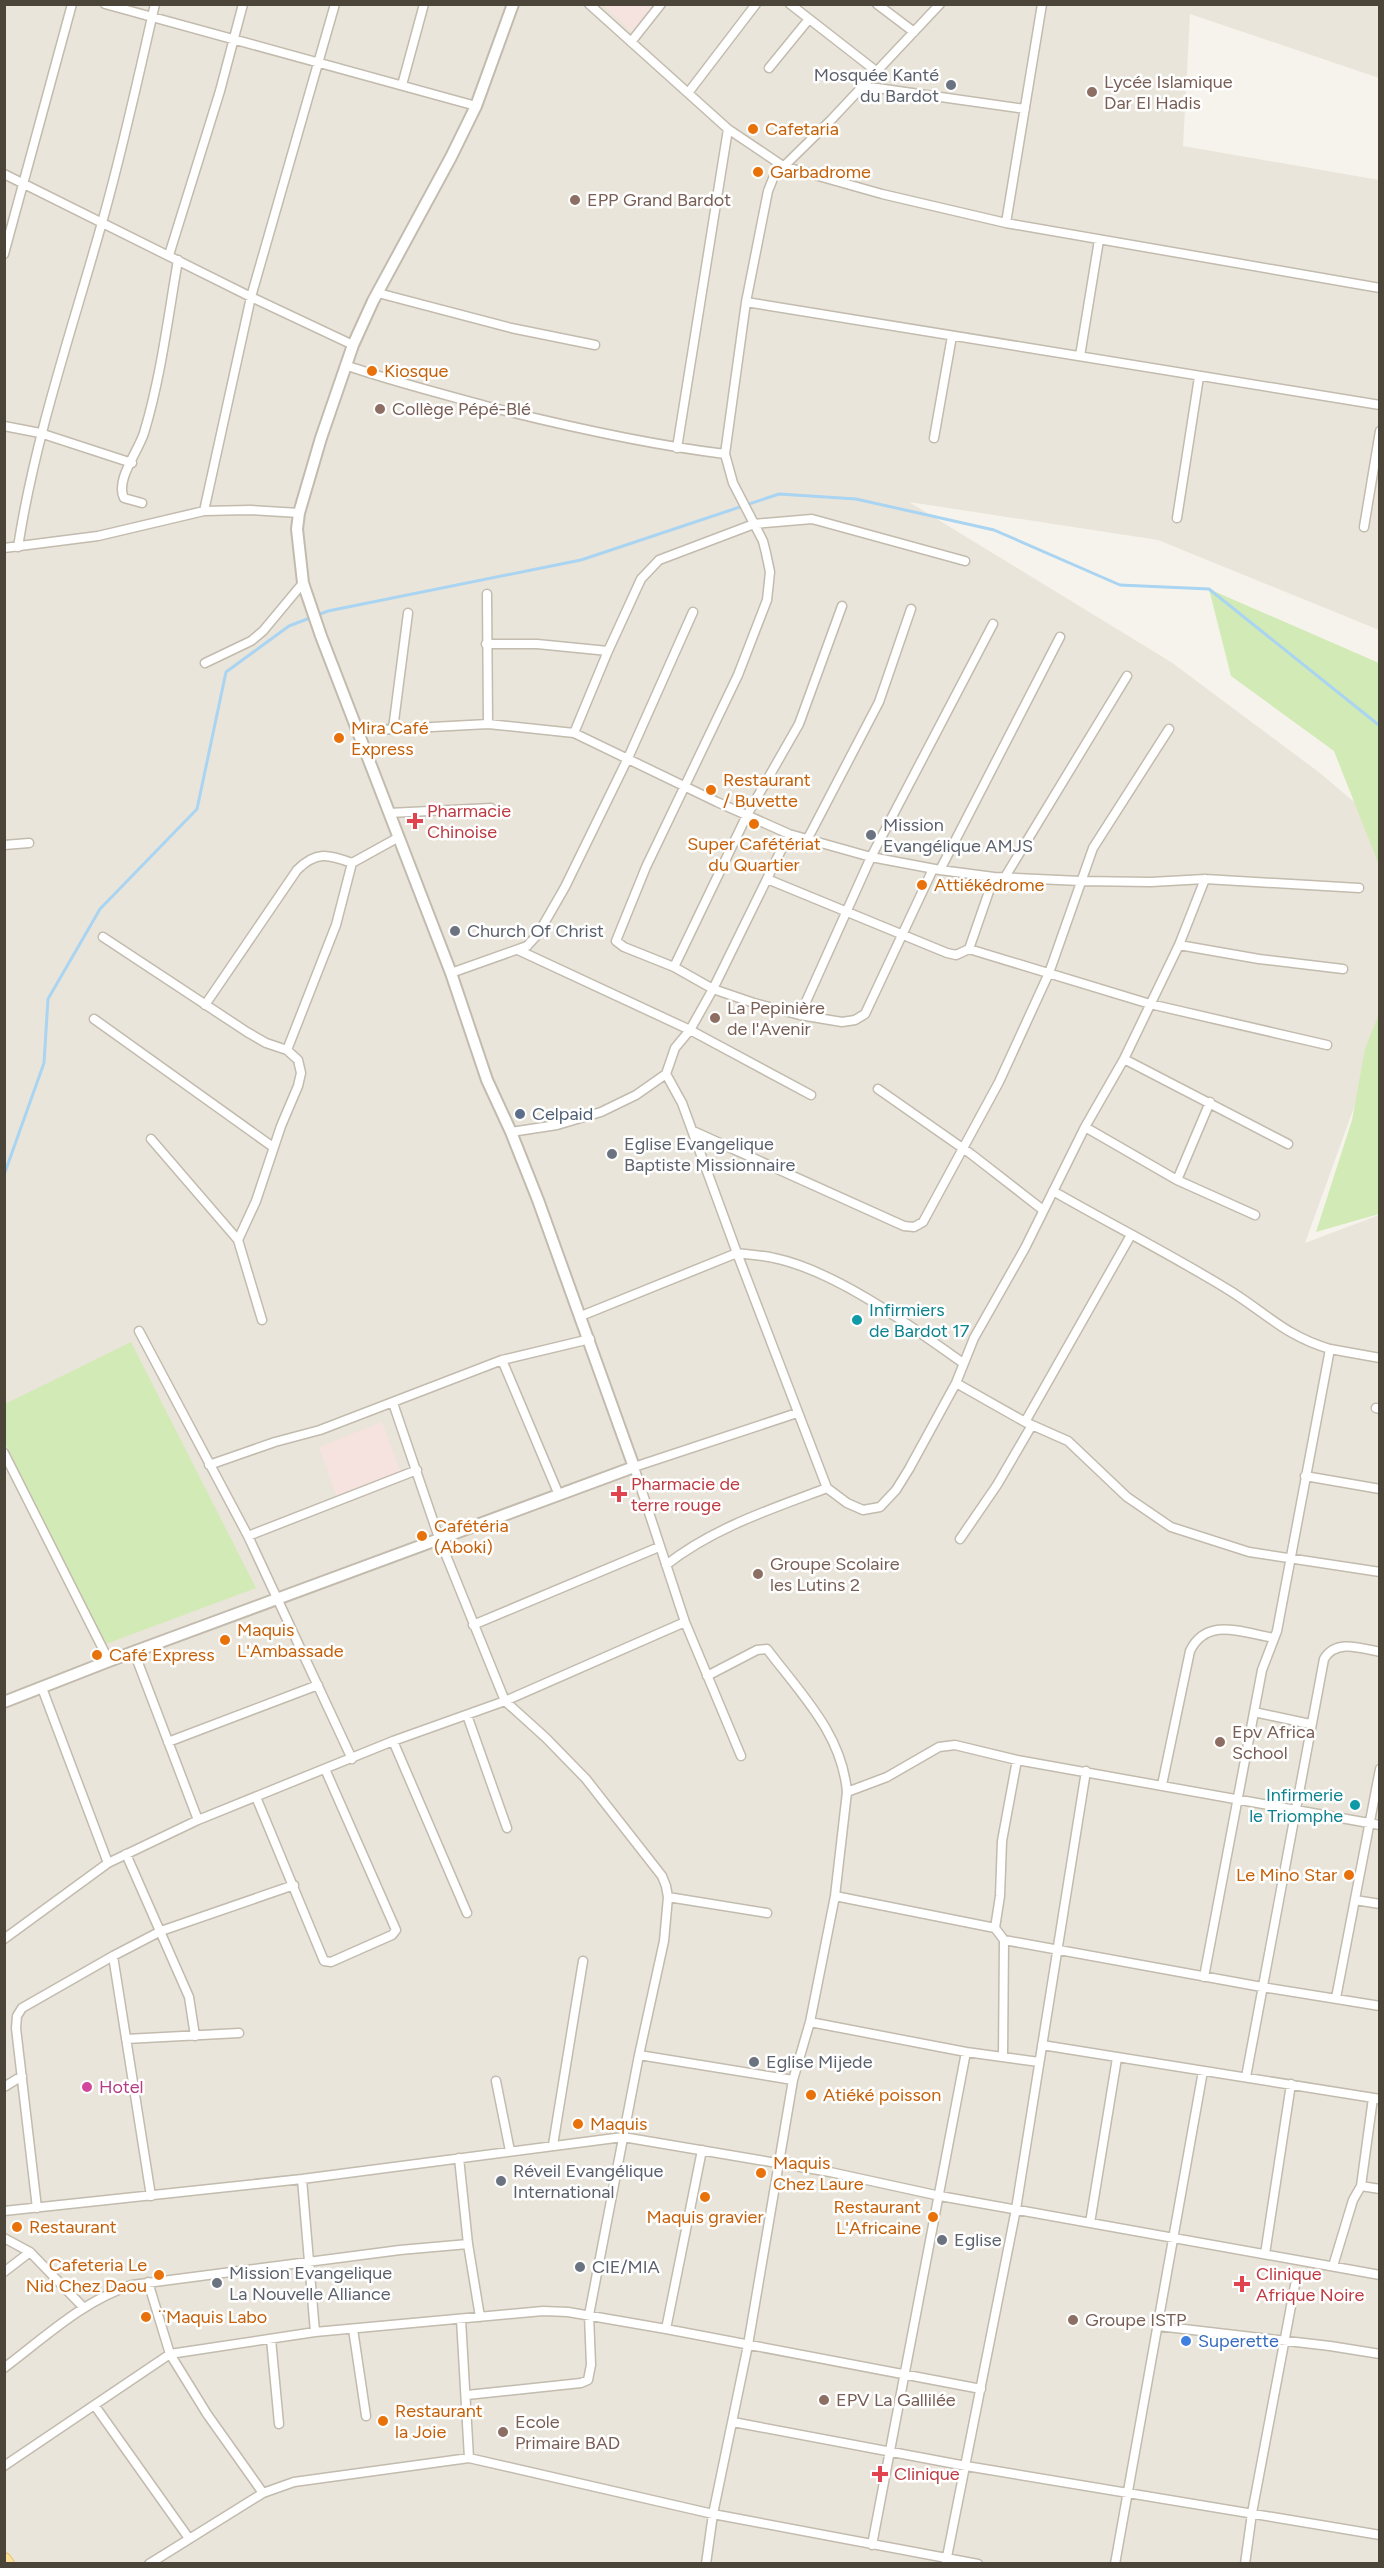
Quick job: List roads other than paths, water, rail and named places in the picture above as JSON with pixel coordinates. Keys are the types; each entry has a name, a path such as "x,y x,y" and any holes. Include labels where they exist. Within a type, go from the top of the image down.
{"street":[{"path":"4,254 72,4"},
{"path":"105,4 476,106"},
{"path":"18,548 40,433 102,223 155,4"},
{"path":"169,255 243,4"},
{"path":"204,511 251,297 321,62 335,4"},
{"path":"402,85 424,4"},
{"path":"513,4 476,106 378,293 345,365 299,513 297,529 303,583 357,731 451,973 487,1080 511,1132 590,1340 685,1622 741,1756"},
{"path":"589,4 728,129 783,166 882,194 1006,223 1380,288"},
{"path":"631,42 661,4"},
{"path":"688,93 756,4"},
{"path":"790,4 876,71"},
{"path":"877,4 914,32"},
{"path":"940,4 783,166 774,176 768,191 746,302 724,454 733,483 763,541 770,572 765,606 738,675 684,786 616,937 618,944 674,967 713,989 800,1015 842,1022 855,1020 865,1014 903,935 1060,637"},
{"path":"1006,223 1042,4"},
{"path":"769,68 809,19"},
{"path":"863,86 1025,109"},
{"path":"677,448 728,129"},
{"path":"4,174 353,345"},
{"path":"1080,356 1099,240"},
{"path":"142,503 124,498 122,494 123,476 132,463 144,434 178,260"},
{"path":"378,293 511,327 595,345"},
{"path":"746,302 1380,405"},
{"path":"934,438 952,336"},
{"path":"345,365 389,380 558,425 677,448 724,454"},
{"path":"1177,518 1199,377"},
{"path":"4,426 40,433 132,463"},
{"path":"1364,527 1380,431"},
{"path":"4,548 98,536 204,511 250,510 299,513"},
{"path":"574,733 641,579 659,560 754,524 812,519 964,561"},
{"path":"205,663 251,641 263,631 303,583"},
{"path":"487,594 488,724"},
{"path":"674,967 747,815 799,723 842,606"},
{"path":"807,840 879,702 911,609"},
{"path":"451,973 518,950 532,941 543,924 628,758 693,612"},
{"path":"393,729 408,613"},
{"path":"800,1015 871,857 993,624"},
{"path":"486,644 537,644 608,651"},
{"path":"1005,877 1127,676"},
{"path":"357,731 488,724 574,733 789,834 871,857 937,870 994,877 1080,881 1151,882 1205,879 1359,888"},
{"path":"693,1131 909,1227 923,1222 999,1082 1049,973 1092,848 1168,729"},
{"path":"389,813 491,808"},
{"path":"511,1132 557,1125 601,1112 636,1095 666,1074 675,1048 690,1030 713,989 789,834"},
{"path":"205,1005 297,870 308,859 320,855 352,863 399,837"},
{"path":"4,845 29,843"},
{"path":"287,1050 336,925 352,863"},
{"path":"969,949 994,877"},
{"path":"767,879 947,953 956,955 969,949 1150,1004 1327,1045"},
{"path":"666,1074 682,1103 693,1131 827,1488 847,1503 863,1510 880,1507 896,1490 909,1469 956,1383 963,1362 1085,1127 1124,1059 1179,945 1205,879"},
{"path":"104,937 205,1005 266,1043 287,1050 298,1060 301,1073 298,1086 273,1147 256,1201 238,1240"},
{"path":"1179,945 1259,959 1343,969"},
{"path":"518,950 690,1030 811,1095"},
{"path":"94,1019 273,1147"},
{"path":"1124,1059 1288,1144"},
{"path":"878,1089 962,1148 1043,1210"},
{"path":"1177,1180 1210,1102"},
{"path":"1085,1127 1177,1180 1255,1215"},
{"path":"151,1139 238,1240 262,1320"},
{"path":"1053,1191 1233,1293 1275,1324 1306,1342 1380,1358"},
{"path":"960,1539 997,1485 1131,1235"},
{"path":"580,1316 737,1253 786,1261 848,1288 963,1362"},
{"path":"139,1331 248,1536 352,1759"},
{"path":"209,1465 275,1442 320,1430 502,1360 590,1340"},
{"path":"1204,1977 1254,1712 1265,1659 1274,1638 1330,1349"},
{"path":"502,1360 559,1495"},
{"path":"956,1383 1029,1424 1068,1442 1127,1497 1158,1521 1226,1547 1380,1572"},
{"path":"393,1403 439,1538 505,1701 586,1779 662,1876 668,1897 664,1941 639,2055 589,2315 591,2364 588,2380 581,2383 467,2395"},
{"path":"4,1702 439,1538 634,1467 797,1413"},
{"path":"4,1453 109,1661"},
{"path":"248,1536 417,1470"},
{"path":"1305,1476 1380,1489"},
{"path":"666,1565 692,1546 721,1530 827,1488"},
{"path":"473,1625 659,1547"},
{"path":"4,1939 108,1863 198,1820 393,1741 505,1701 685,1622"},
{"path":"1162,1785 1190,1651 1195,1640 1206,1632 1222,1629 1274,1638"},
{"path":"1246,2077 1323,1659 1335,1648 1347,1647 1380,1652"},
{"path":"706,2564 713,2514 748,2345 793,2080 810,2022 834,1896 847,1792 840,1754 829,1732 767,1649 757,1650 707,1676"},
{"path":"134,1652 198,1820"},
{"path":"168,1742 318,1685"},
{"path":"42,1688 108,1863"},
{"path":"1254,1712 1310,1724"},
{"path":"467,1714 507,1828"},
{"path":"393,1741 467,1913"},
{"path":"847,1792 887,1777 939,1748 962,1746 1017,1760 1380,1825"},
{"path":"995,1928 1000,1896 1002,1841 1017,1760"},
{"path":"256,1797 324,1961 327,1962 395,1934 396,1930 325,1769"},
{"path":"1336,1998 1380,1770"},
{"path":"946,2561 1016,2209 1086,1771"},
{"path":"126,1854 189,1997 195,2037"},
{"path":"37,2208 16,2028 17,2016 22,2008 161,1931 294,1885"},
{"path":"834,1896 995,1928 1004,1940 1003,2057"},
{"path":"668,1897 767,1914"},
{"path":"1355,1900 1380,1904"},
{"path":"1004,1940 1204,1977 1380,2006"},
{"path":"113,1956 151,2196"},
{"path":"553,2145 583,1961"},
{"path":"810,2022 966,2052 1039,2062"},
{"path":"126,2039 239,2033"},
{"path":"1042,2045 1376,2098 1361,2186 1353,2200 1333,2266"},
{"path":"872,2545 966,2052"},
{"path":"639,2055 793,2080"},
{"path":"1090,2223 1117,2058"},
{"path":"1114,2564 1129,2492 1203,2071"},
{"path":"4,2087 22,2076"},
{"path":"496,2080 510,2151"},
{"path":"1266,2254 1291,2084"},
{"path":"4,2211 302,2179 459,2157 623,2138 830,2172 940,2196 1380,2275"},
{"path":"666,2329 702,2150"},
{"path":"459,2157 468,2244 480,2317"},
{"path":"302,2179 315,2332"},
{"path":"1361,2186 1380,2189"},
{"path":"4,2238 30,2252 84,2308"},
{"path":"4,2368 84,2308 113,2291 148,2282 468,2244"},
{"path":"4,2272 30,2252"},
{"path":"148,2282 170,2354 207,2414 263,2493"},
{"path":"1245,2564 1252,2513 1295,2285"},
{"path":"4,2466 170,2354 315,2332 549,2310 666,2329 981,2389"},
{"path":"461,2319 469,2458"},
{"path":"1158,2326 1380,2354"},
{"path":"353,2329 366,2416"},
{"path":"271,2339 279,2424"},
{"path":"95,2406 188,2538"},
{"path":"733,2422 891,2453 1380,2535"},
{"path":"149,2564 263,2493 294,2482 469,2458 713,2514 946,2561 978,2564"}],"waterway":[{"path":"4,1175 44,1063 48,999 100,909 197,809 226,672 289,626 328,611 581,560 779,494 856,499 994,530 1120,585 1209,589 1380,726"}],"place":[{"name":"Mosquée Kanté du Bardot","path":"951,85"},
{"name":"Lycée Islamique Dar El Hadis","path":"1092,92"},
{"name":"Cafetaria","path":"753,129"},
{"name":"Garbadrome","path":"758,172"},
{"name":"EPP Grand Bardot","path":"575,200"},
{"name":"Kiosque","path":"372,371"},
{"name":"Collège Pépé-Blé","path":"380,409"},
{"name":"Mira Café Express","path":"339,738"},
{"name":"Restaurant / Buvette","path":"711,790"},
{"name":"Pharmacie Chinoise","path":"415,821"},
{"name":"Super Cafétériat du Quartier","path":"754,824"},
{"name":"Mission Evangélique AMJS","path":"871,835"},
{"name":"Attiékédrome","path":"922,885"},
{"name":"Church Of Christ","path":"455,931"},
{"name":"La Pepinière de l'Avenir","path":"715,1018"},
{"name":"Celpaid","path":"520,1114"},
{"name":"Eglise Evangelique Baptiste Missionnaire","path":"612,1154"},
{"name":"Infirmiers de Bardot 17","path":"857,1320"},
{"name":"Pharmacie de terre rouge","path":"619,1494"},
{"name":"Cafétéria (Aboki)","path":"422,1536"},
{"name":"Groupe Scolaire les Lutins 2","path":"758,1574"},
{"name":"Maquis L'Ambassade","path":"225,1640"},
{"name":"Café Express","path":"97,1655"},
{"name":"Epv Africa School","path":"1220,1742"},
{"name":"Infirmerie le Triomphe","path":"1355,1805"},
{"name":"Le Mino Star","path":"1349,1875"},
{"name":"Eglise Mijede","path":"754,2062"},
{"name":"Hotel","path":"87,2087"},
{"name":"Atiéké poisson","path":"811,2095"},
{"name":"Maquis","path":"578,2124"},
{"name":"Maquis Chez Laure","path":"761,2173"},
{"name":"Réveil Evangélique International","path":"501,2181"},
{"name":"Maquis gravier","path":"705,2197"},
{"name":"Restaurant L'Africaine","path":"933,2217"},
{"name":"Restaurant","path":"17,2227"},
{"name":"Eglise","path":"942,2240"},
{"name":"CIE/MIA","path":"580,2267"},
{"name":"Cafeteria Le Nid Chez Daou","path":"159,2275"},
{"name":"Mission Evangelique La Nouvelle Alliance","path":"217,2283"},
{"name":"Clinique Afrique Noire","path":"1242,2284"},
{"name":"¨Maquis Labo","path":"146,2317"},
{"name":"Groupe ISTP","path":"1073,2320"},
{"name":"Superette","path":"1186,2341"},
{"name":"EPV La Gallilée","path":"824,2400"},
{"name":"Restaurant la Joie","path":"383,2421"},
{"name":"Ecole Primaire BAD","path":"503,2432"},
{"name":"Clinique","path":"880,2474"}]}
